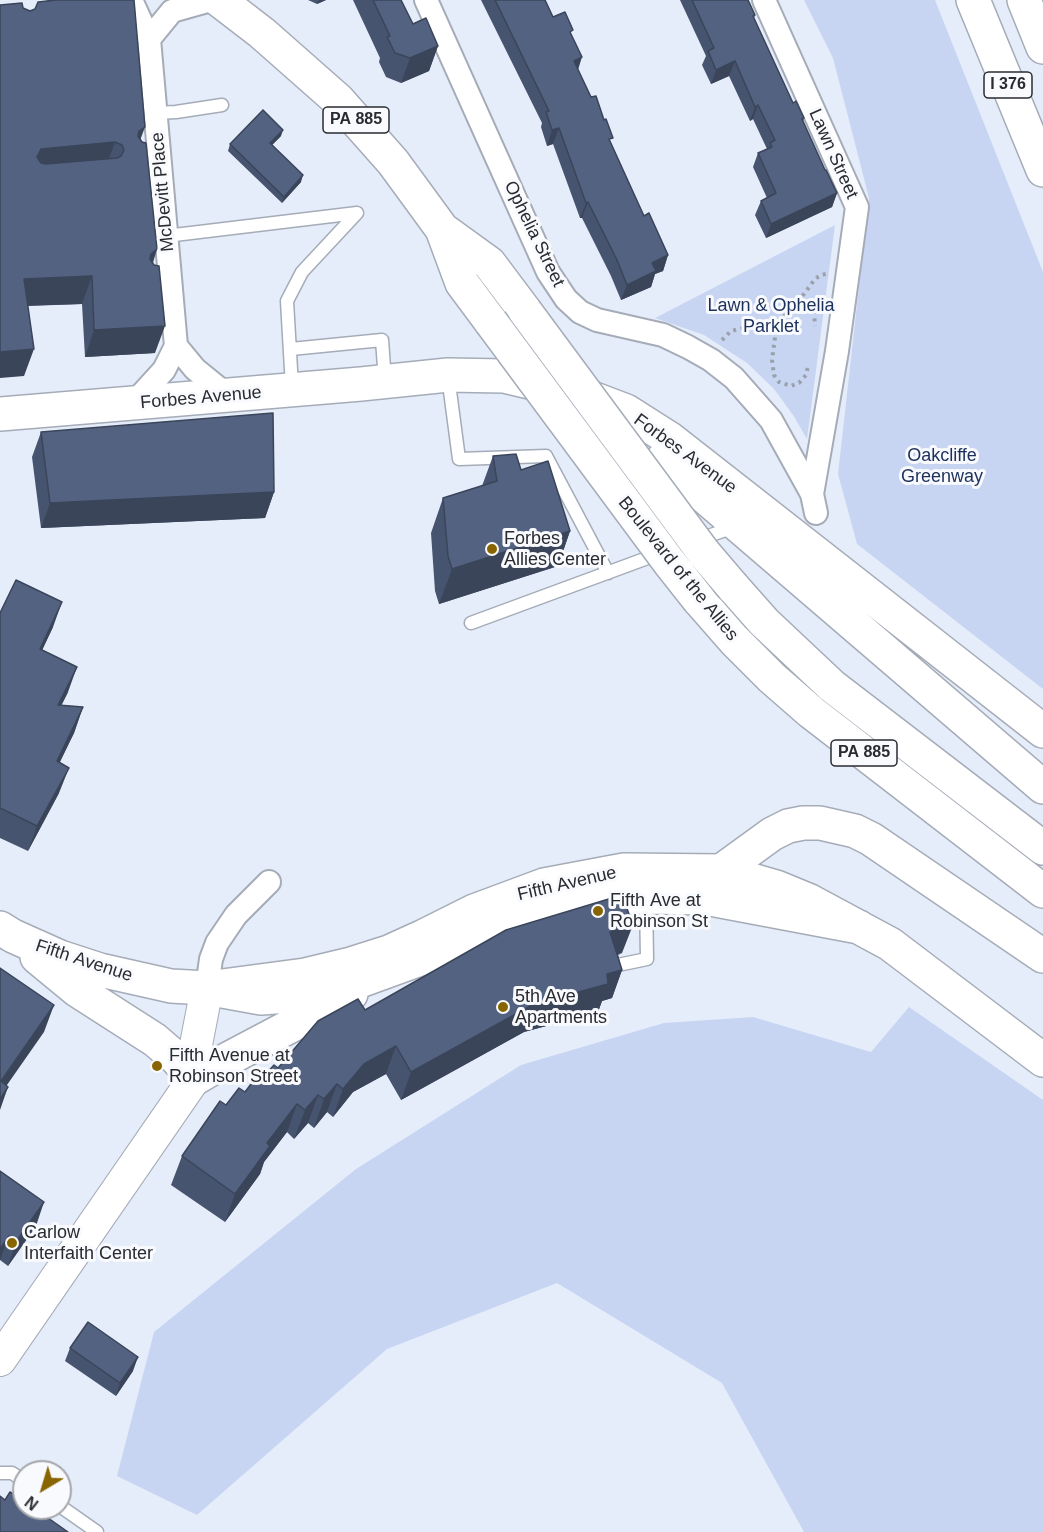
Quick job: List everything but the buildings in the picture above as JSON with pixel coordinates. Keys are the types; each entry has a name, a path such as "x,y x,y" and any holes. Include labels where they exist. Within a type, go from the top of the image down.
{"main road":[{"name":"Boulevard of the Allies","path":"219,0 262,33 338,100 393,162 442,229 462,283 662,553 734,640 772,678 811,712 1043,891"},
{"name":"I 376","path":"973,0 1043,170"},
{"path":"1024,0 1043,47"},
{"name":"Boulevard of the Allies","path":"442,229 489,263 704,553 764,622 832,686 1043,848"},
{"name":"Forbes Avenue","path":"0,414 132,405 448,375 504,376 584,395 605,402 646,423 670,439 1039,728"},
{"path":"553,389 598,414 634,438 1043,787"},
{"path":"721,871 772,834 788,826 802,823 837,825 855,831 887,848 1043,956"},
{"name":"Fifth Avenue","path":"207,988 305,975 351,964 389,952 474,911 544,885 624,870 721,871 776,887 810,901 890,944 1043,1060"},
{"name":"Fifth Avenue","path":"6,932 60,957 100,970 171,986 207,988 261,998 302,995 346,986 420,959 501,920 535,908 572,899 705,898 859,927"},
{"path":"6,932 77,990 155,1040 177,1059 194,1079 334,1004 386,972"}],"street":[{"name":"McDevitt Place","path":"131,0 149,39 156,113 152,160 166,236 164,283 176,346"},
{"path":"149,39 172,11 211,0"},
{"name":"Ophelia Street","path":"426,0 548,272 566,299 580,312 597,320 663,335 688,346 734,378 771,420 814,504"},
{"name":"Lawn Street","path":"764,0 857,207 814,504"},
{"path":"132,405 164,370 176,346 195,369 227,395"},
{"path":"0,1360 194,1079 194,1055 211,959 217,943 236,915 269,882"}],"lane":[{"path":"156,113 222,105"},
{"path":"166,236 357,213 302,272 287,302 292,390"},
{"path":"291,349 382,340 385,382"},
{"path":"448,375 459,459 546,456 608,573"},
{"path":"471,623 738,525"},
{"path":"613,966 647,958 646,897"},
{"path":"72,1514 97,1532"}],"path":[{"path":"800,307 801,298 815,279 821,274 830,274"},
{"path":"809,360 806,375 799,382 790,386 779,382 774,375 772,360 776,330 780,320 787,313 800,307 808,307 813,311 814,332"},
{"path":"717,344 731,332 747,327 776,330"}],"green space":[{"name":"Oakcliffe Greenway","path":"804,0 935,0 1043,272 1043,689 857,544 838,474 869,198 833,58"},
{"name":"Lawn & Ophelia Parklet","path":"835,225 807,439 774,389 747,363 704,335 655,318"},
{"path":"909,1007 1043,1100 1043,1532 804,1532 722,1383 557,1283 387,1349 197,1515 117,1476 154,1332 356,1169 521,1065 664,1023 753,1017 871,1052"}],"place":[{"name":"Forbes Allies Center","path":"492,549"},
{"name":"Fifth Ave at Robinson St","path":"598,911"},
{"name":"5th Ave Apartments","path":"503,1007"},
{"name":"Fifth Avenue at Robinson Street","path":"157,1066"},
{"name":"Carlow Interfaith Center","path":"12,1243"}]}
